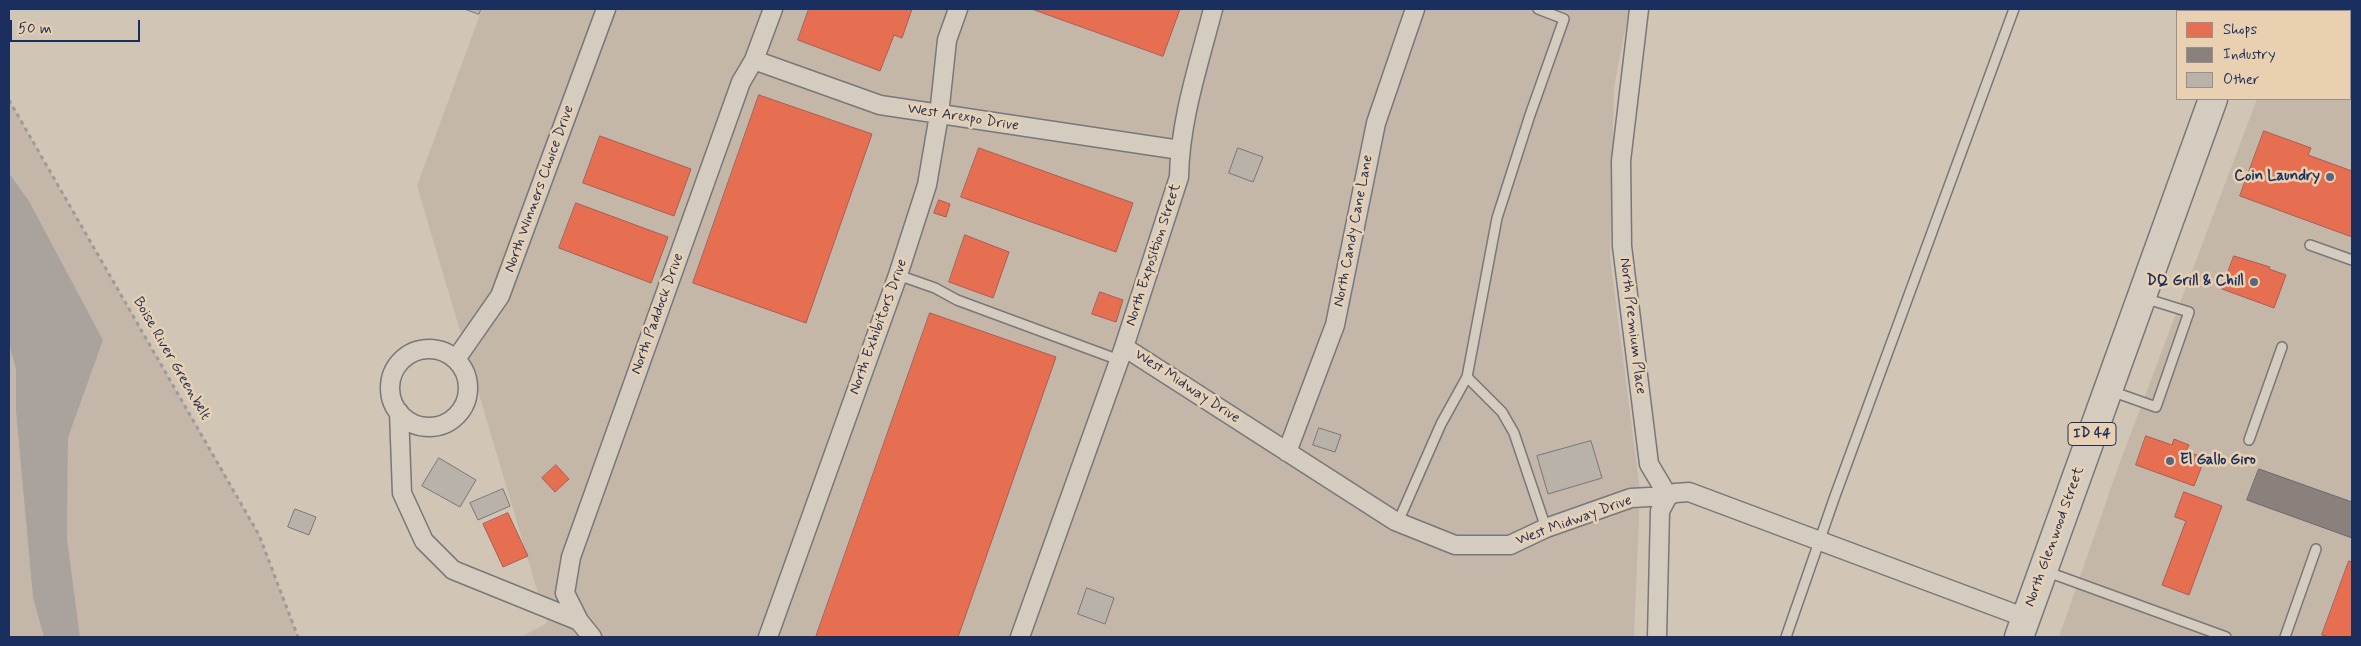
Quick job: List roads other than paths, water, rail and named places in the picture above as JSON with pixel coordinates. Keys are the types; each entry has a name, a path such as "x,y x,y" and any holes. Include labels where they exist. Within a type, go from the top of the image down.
{"main road":[{"name":"North Glenwood Street","path":"2022,627 2213,100"}],"street":[{"name":"North Winners Choice Drive","path":"456,359 500,296 606,9"},
{"name":"North Paddock Drive","path":"592,637 579,621 565,593 571,557 741,82 754,60 773,9"},
{"name":"North Exhibitors Drive","path":"768,637 898,275 927,184 939,115 947,40 958,9"},
{"name":"North Exposition Street","path":"1020,637 1121,353 1180,177 1180,150 1185,118 1213,9"},
{"name":"North Candy Cane Lane","path":"1287,452 1335,325 1376,123 1415,9"},
{"name":"North Premium Place","path":"1639,9 1621,161 1622,246 1649,464 1668,496"},
{"name":"West Arexpo Drive","path":"754,60 880,105 1180,150"},
{"path":"432,349 445,352 456,359 464,369 468,382 468,394 464,406 456,416 445,423 433,427 414,423 399,412 392,401 390,388 392,375 398,364 408,355 419,350 432,349"},
{"name":"West Midway Drive","path":"1121,353 1287,452 1398,522 1454,545 1510,545 1546,528 1631,498 1668,496 1675,493 1689,492 1819,540 2022,627"},
{"path":"399,412 402,492 424,542 453,570 579,621"},
{"path":"1657,637 1660,511 1668,496"}],"lane":[{"path":"1398,522 1442,424 1467,377 1497,218 1530,114 1564,18 1538,9"},
{"path":"1786,637 1819,540 2014,9"},
{"path":"2310,245 2352,260"},
{"path":"898,275 935,288 957,300 1121,353"},
{"path":"2108,390 2156,407 2190,312 2142,297"},
{"path":"2250,440 2282,347"},
{"path":"1467,377 1502,412 1514,432 1546,528"},
{"path":"2285,637 2316,549"},
{"path":"2043,570 2226,637"}],"place":[{"name":"Coin Laundry","path":"2330,177"},
{"name":"DQ Grill & Chill","path":"2254,282"},
{"name":"El Gallo Giro","path":"2170,461"}]}
